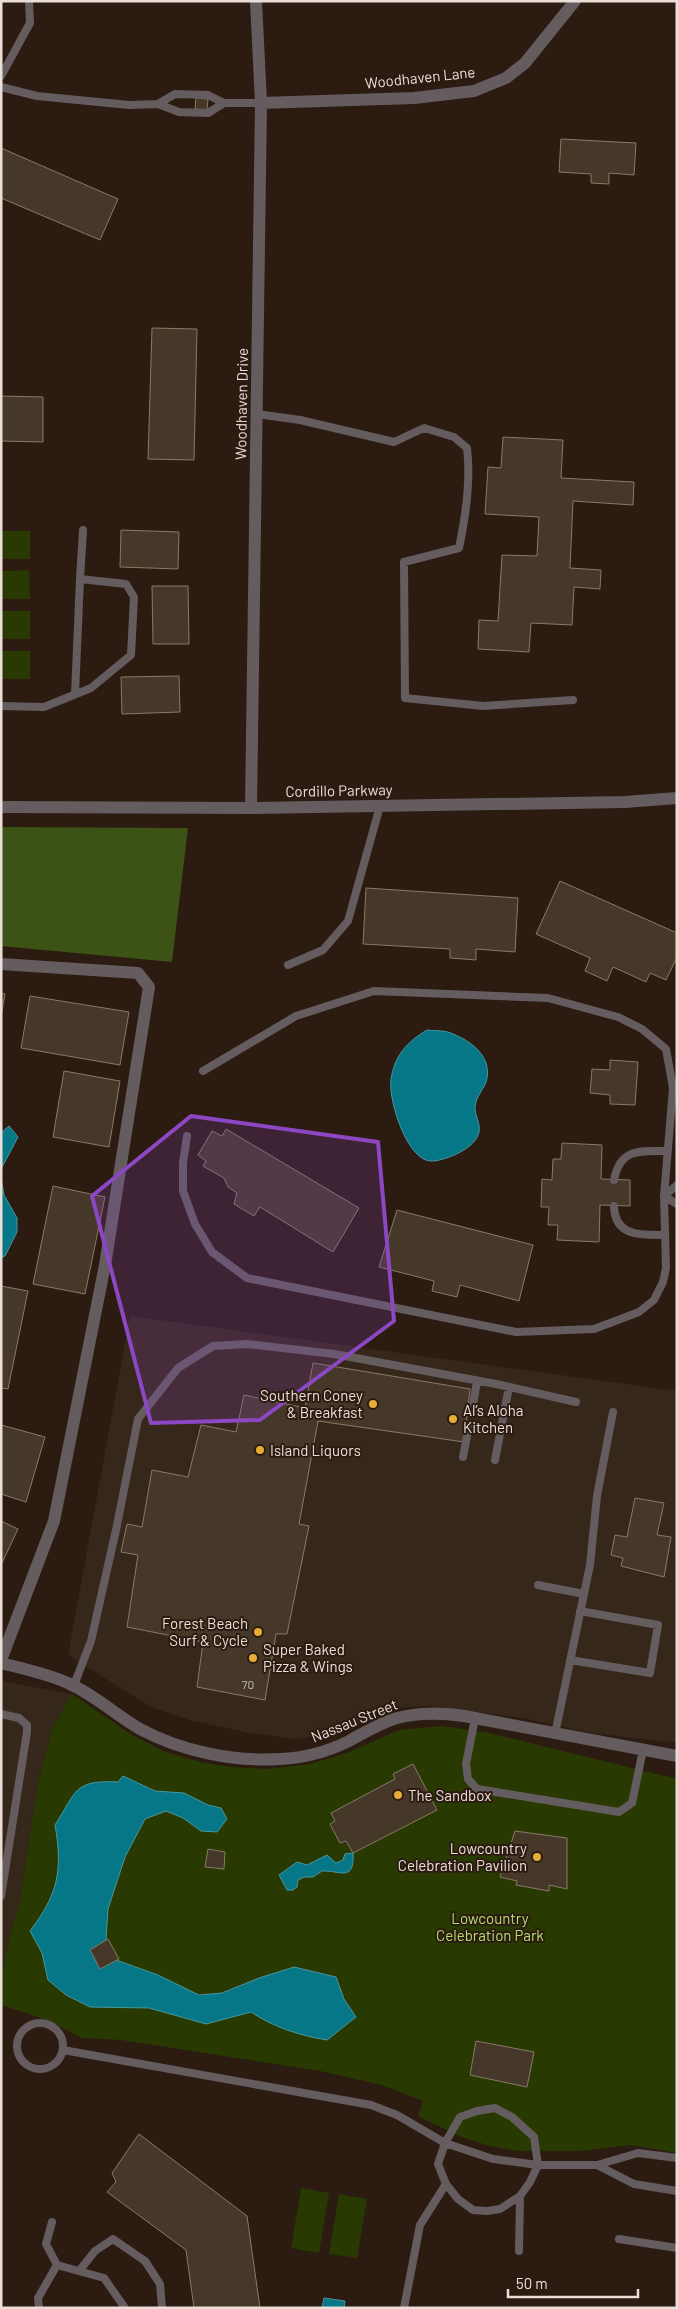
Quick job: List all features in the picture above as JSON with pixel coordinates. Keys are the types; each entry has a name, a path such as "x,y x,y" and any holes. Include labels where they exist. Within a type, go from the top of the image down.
{"street":[{"name":"Woodhaven Drive","path":"251,808 261,103 256,1"},
{"name":"Woodhaven Lane","path":"261,103 414,98 474,91 506,78 525,63 575,1"},
{"name":"Cordillo Parkway","path":"1,807 251,808 624,802 677,798"},
{"path":"1,964 138,973 149,987 105,1265 54,1520 1,1661"},
{"name":"Nassau Street","path":"1,1661 74,1685 140,1728 167,1741 211,1754 278,1759 320,1752 395,1718 432,1712 475,1718 677,1756"}],"lane":[{"path":"1,76 30,23 29,1"},
{"path":"1,88 37,96 129,105 158,104 179,112 208,113 224,103"},
{"path":"158,104 176,94 208,95 224,103 261,103"},
{"path":"257,414 300,420 394,442 424,428 454,437 467,448 469,463 465,519 459,548 404,562 406,612 405,698 483,706 573,700"},
{"path":"75,694 83,530"},
{"path":"1,706 44,707 91,688 131,655 134,597 126,584 80,578"},
{"path":"288,965 324,950 348,921 380,806"},
{"path":"187,1136 183,1163 183,1191 195,1224 212,1252 247,1278 516,1332 594,1329 639,1312 654,1300 664,1282 666,1268 664,1196 673,1088 666,1049 642,1029 618,1017 548,998 374,991 296,1016 203,1071"},
{"path":"614,1180 616,1169 621,1160 631,1153 667,1151"},
{"path":"664,1196 677,1185"},
{"path":"664,1196 677,1204"},
{"path":"614,1206 616,1221 624,1230 640,1235 665,1235"},
{"path":"74,1685 91,1641 116,1530 138,1418 178,1368 213,1346 247,1344 334,1354 576,1402"},
{"path":"472,1411 477,1381"},
{"path":"495,1460 508,1387"},
{"path":"555,1734 590,1565 597,1496 613,1412"},
{"path":"463,1457 469,1426"},
{"path":"538,1585 584,1594"},
{"path":"570,1660 650,1673 658,1625 580,1611"},
{"path":"1,1714 19,1718 27,1725 1,1896"},
{"path":"475,1718 466,1764 468,1779 477,1789 619,1812 632,1803 643,1750"},
{"path":"32,2024 46,2024 58,2032 64,2042 63,2050 52,2065 38,2068 30,2066 20,2056 18,2041 25,2028 32,2024"},
{"path":"63,2050 371,2105 405,2120 445,2143 493,2159 538,2166 597,2165 638,2153 677,2158"},
{"path":"495,2108 512,2117 534,2136 538,2166 520,2196 500,2209 487,2211 473,2210 458,2199 446,2184 438,2164 445,2143 460,2117 477,2111 495,2108"},
{"path":"597,2165 634,2184 677,2192"},
{"path":"404,2308 420,2225 446,2184"},
{"path":"519,2251 520,2196"},
{"path":"52,2222 46,2244 57,2265 104,2278 125,2308"},
{"path":"79,2271 95,2250 113,2239 145,2261 160,2284 162,2308"},
{"path":"619,2239 677,2248"},
{"path":"39,2308 38,2298 57,2265"}],"highlighted area":[{"path":"191,1116 378,1142 394,1321 260,1420 151,1423 92,1196"}],"shaded area":[{"path":"130,1316 677,1391 677,1743 591,1733 523,1718 429,1706 388,1708 345,1732 295,1739 250,1733 189,1720 151,1707 68,1655"},
{"path":"1,1681 72,1694 53,1726 38,1782 20,1903 6,1953 1,1983"}],"green space":[{"path":"1,531 30,531 30,559 1,559"},
{"path":"29,570 30,599 1,599 1,571"},
{"path":"1,611 30,611 30,639 1,639"},
{"path":"1,651 30,651 30,679 1,679"},
{"path":"1,827 188,828 172,962 1,946"},
{"name":"Lowcountry Celebration Park","path":"72,1694 132,1735 163,1751 200,1762 230,1767 269,1769 310,1764 347,1753 399,1730 442,1726 490,1733 677,1779 677,2153 631,2145 581,2151 518,2151 490,2146 461,2137 418,2116 423,2101 382,2085 320,2071 121,2040 82,2038 47,2020 1,2005 1,1983 6,1953 20,1902 38,1782 53,1726"},
{"path":"301,2188 329,2193 319,2253 291,2248"},
{"path":"339,2194 367,2199 357,2258 329,2254"}],"water":[{"path":"427,1030 447,1032 473,1045 483,1056 487,1070 486,1081 475,1106 479,1124 477,1138 460,1152 433,1161 424,1159 415,1152 408,1142 396,1115 391,1089 391,1080 398,1057 413,1040"},
{"path":"9,1126 18,1137 1,1169 1,1133"},
{"path":"1,1178 4,1195 17,1218 17,1232 5,1256 1,1258"},
{"path":"123,1776 155,1791 184,1793 208,1805 221,1808 227,1819 217,1832 201,1831 183,1818 166,1811 145,1819 125,1857 108,1909 106,1939 116,1960 158,1975 199,1995 222,1993 259,1978 294,1967 336,1977 344,1999 356,2017 327,2040 288,2030 268,2022 251,2012 206,2024 149,2008 90,2007 66,1995 48,1980 42,1953 30,1931 47,1905 56,1881 58,1856 55,1825 78,1790 92,1783 118,1782"},
{"path":"353,1853 353,1862 349,1872 322,1871 313,1877 304,1877 298,1880 297,1887 293,1890 287,1890 279,1875 297,1862 307,1865 327,1855 336,1863 343,1860 345,1854"},
{"path":"324,2298 345,2301 344,2308 322,2308"}],"building":[{"path":"196,98 208,99 207,110 195,109"},
{"path":"561,139 636,143 634,175 609,173 609,184 591,183 591,174 559,172"},
{"path":"1,148 118,199 100,240 1,198"},
{"path":"152,328 197,329 194,460 148,459"},
{"path":"1,396 43,397 43,442 1,441"},
{"path":"503,437 563,440 561,478 634,482 633,505 573,501 570,568 601,570 600,589 574,587 572,625 531,623 529,652 478,649 479,620 498,621 502,555 537,556 539,517 485,514 488,467 501,468"},
{"path":"121,530 179,532 178,569 120,567"},
{"path":"152,586 188,586 189,644 153,644"},
{"path":"179,676 180,712 122,714 121,677"},
{"path":"560,881 677,933 677,957 666,980 650,973 646,982 613,967 607,981 585,971 590,958 536,934"},
{"path":"366,888 518,898 515,952 476,949 476,960 450,958 450,949 363,944"},
{"path":"1,993 5,994 1,1017"},
{"path":"30,996 129,1012 120,1065 21,1048"},
{"path":"610,1060 638,1062 635,1105 610,1104 610,1095 590,1093 592,1069 610,1070"},
{"path":"64,1071 120,1081 109,1147 53,1137"},
{"path":"226,1129 359,1208 333,1252 260,1207 254,1216 234,1204 237,1193 228,1187 224,1178 203,1166 206,1161 198,1155 212,1131 222,1136"},
{"path":"562,1143 602,1145 601,1179 630,1180 630,1206 600,1205 599,1242 557,1240 558,1225 548,1225 549,1207 541,1207 542,1179 552,1180 553,1159 561,1159"},
{"path":"53,1186 105,1197 85,1294 33,1284"},
{"path":"397,1210 533,1245 519,1301 460,1285 457,1297 432,1291 434,1281 379,1267"},
{"path":"1,1286 28,1291 8,1389 1,1388"},
{"path":"313,1363 470,1389 464,1442 318,1421 299,1524 309,1526 287,1634 276,1634 265,1700 197,1687 203,1642 127,1627 138,1555 121,1552 127,1524 142,1527 152,1470 188,1477 201,1425 236,1432 244,1395 305,1408"},
{"path":"1,1425 45,1437 26,1502 1,1494"},
{"path":"635,1498 664,1503 657,1535 671,1537 664,1577 621,1566 623,1558 611,1555 615,1535 627,1537"},
{"path":"1,1521 18,1529 1,1565"},
{"name":"The Sandbox","path":"413,1764 437,1810 353,1853 346,1841 340,1843 330,1824 335,1821 331,1813 395,1779 393,1774"},
{"name":"Lowcountry Celebration Pavilion","path":"515,1831 567,1838 567,1889 549,1885 549,1891 516,1885 517,1881 500,1877"},
{"path":"208,1849 225,1852 224,1869 205,1867"},
{"path":"108,1939 119,1959 100,1969 90,1950"},
{"path":"476,2041 534,2052 527,2087 470,2075"},
{"path":"139,2134 247,2216 260,2308 194,2308 186,2250 107,2192 116,2182 112,2173"}],"place":[{"name":"Southern Coney & Breakfast","path":"373,1404"},
{"name":"Al’s Aloha Kitchen","path":"453,1419"},
{"name":"Island Liquors","path":"260,1450"},
{"name":"Forest Beach Surf & Cycle","path":"258,1632"},
{"name":"Super Baked Pizza & Wings","path":"253,1658"},
{"name":"The Sandbox","path":"398,1795"},
{"name":"Lowcountry Celebration Pavilion","path":"537,1857"}]}
